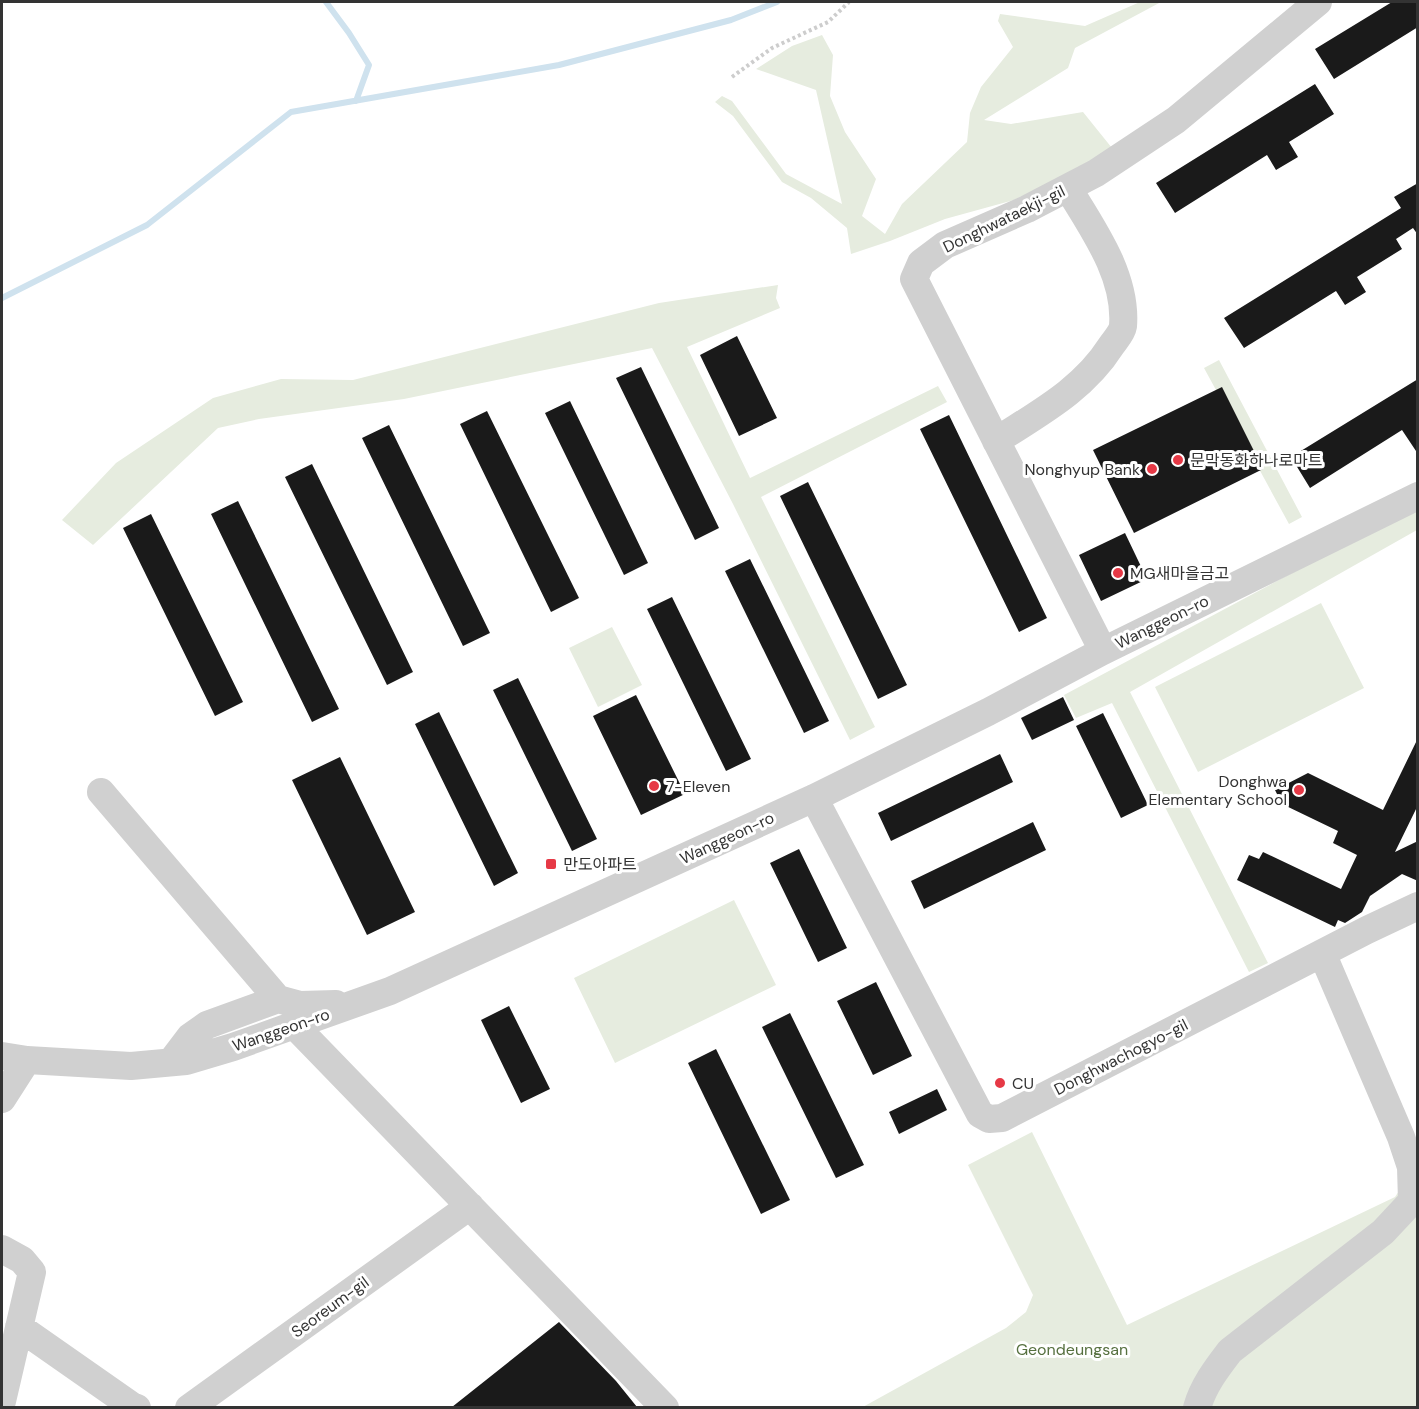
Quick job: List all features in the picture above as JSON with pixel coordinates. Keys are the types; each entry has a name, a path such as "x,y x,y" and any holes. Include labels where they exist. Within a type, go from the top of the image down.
{"street":[{"name":"Donghwataekji-gil","path":"1102,651 914,279 921,263 945,245 1027,209 1096,173 1176,120 1318,2"},
{"path":"996,441 1058,401 1098,367 1123,328 1120,289 1105,249 1068,188"},
{"name":"Wanggeon-ro","path":"14,1058 131,1066 186,1060 295,1026 412,981 814,798 988,712 1102,651 1418,496"},
{"path":"101,792 278,999 300,1005 356,1003"},
{"name":"Donghwachogyo-gil","path":"814,798 980,1113 989,1119 1002,1118 1418,906"},
{"path":"1197,1407 1217,1367 1230,1351 1383,1232 1412,1202 1411,1167 1401,1137 1322,953"},
{"path":"171,1062 190,1037 207,1025 278,999"},
{"path":"295,1026 665,1407"},
{"path":"2,1099 14,1058"},
{"name":"Seoreum-gil","path":"189,1407 470,1206"},
{"path":"2,1250 22,1260 32,1272 2,1401"},
{"path":"19,1328 132,1406 137,1407"}],"path":[{"path":"732,77 772,48 828,22 849,2"}],"green space":[{"path":"1140,2 1161,2 1075,48 1068,68 984,120 1011,124 1083,112 1116,153 1014,200 945,219 851,254 847,228 811,198 782,182 733,116 715,102 722,96 732,101 786,174 842,204 816,90 756,69 792,46 822,35 833,55 830,96 845,132 876,179 862,216 885,234 902,204 967,142 970,113 981,87 1013,47 998,21 1000,14 1085,26"},
{"path":"778,285 776,298 780,308 687,347 750,478 938,386 947,402 761,497 875,727 850,740 733,504 652,348 404,399 259,419 218,428 93,545 62,520 116,463 213,398 281,379 353,380 659,303"},
{"path":"1219,360 1302,517 1289,524 1204,368"},
{"path":"1417,506 1417,530 1130,692 1268,963 1249,972 1112,703 1076,718 1064,695"},
{"path":"1321,603 1364,688 1198,772 1155,687"},
{"path":"612,627 642,685 598,707 569,648"},
{"path":"734,900 776,985 615,1063 574,978"},
{"name":"Geondeungsan","path":"1032,1132 1127,1325 1395,1197 1407,1179 1404,1199 1191,1407 861,1408 1006,1328 1026,1312 1033,1295 968,1165"},
{"path":"1417,1200 1417,1407 1208,1408 1232,1362"}],"building":[{"path":"1392,2 1418,2 1418,27 1334,79 1315,49"},
{"path":"1315,84 1334,114 1289,142 1298,157 1276,170 1267,155 1175,213 1156,183"},
{"path":"1418,183 1418,235 1413,228 1396,239 1402,249 1357,277 1366,292 1345,305 1336,291 1244,348 1224,318 1401,208 1394,197"},
{"path":"737,336 777,418 739,436 700,355"},
{"path":"641,367 719,528 695,540 616,378"},
{"path":"1418,379 1418,454 1402,430 1310,488 1291,457"},
{"name":"문막동화하나로마트","path":"1222,387 1263,469 1134,533 1093,450"},
{"path":"570,401 648,563 624,575 545,413"},
{"path":"487,411 579,598 551,612 460,424"},
{"path":"949,415 1047,618 1019,632 920,429"},
{"path":"389,425 490,633 463,646 362,438"},
{"path":"312,464 413,672 387,685 285,477"},
{"path":"808,482 907,685 878,699 780,496"},
{"path":"238,501 339,709 312,722 211,514"},
{"path":"151,514 243,702 215,716 123,528"},
{"path":"1125,533 1147,579 1101,601 1079,555"},
{"path":"750,559 829,721 804,733 725,571"},
{"path":"672,597 751,759 726,771 647,609"},
{"path":"518,678 597,839 572,851 493,690"},
{"path":"636,695 685,794 641,815 593,716"},
{"path":"1063,697 1074,720 1032,740 1021,718"},
{"path":"439,712 518,873 494,886 415,724"},
{"path":"1103,713 1148,805 1121,818 1076,726"},
{"path":"1418,738 1418,805 1395,852 1418,841 1418,881 1402,874 1370,896 1362,912 1345,923 1338,920 1335,927 1237,880 1249,855 1259,859 1263,852 1341,889 1357,855 1333,843 1338,831 1282,804 1275,790 1308,773 1383,810"},
{"path":"1000,754 1013,782 891,841 878,813"},
{"path":"340,757 415,912 367,935 292,780"},
{"path":"1033,822 1046,850 924,909 911,881"},
{"path":"799,849 847,948 818,962 770,863"},
{"path":"876,982 912,1056 873,1075 837,1001"},
{"path":"509,1006 550,1089 521,1103 481,1020"},
{"path":"790,1013 864,1165 836,1178 762,1027"},
{"path":"716,1049 790,1200 761,1214 688,1063"},
{"path":"937,1089 947,1110 899,1134 889,1112"},
{"path":"559,1322 616,1381 637,1407 452,1407"}],"waterway":[{"path":"326,2 369,65 356,101"},
{"path":"2,298 147,225 291,112 559,65 731,20 777,2"}],"place":[{"name":"문막동화하나로마트","path":"1178,460"},
{"name":"Nonghyup Bank","path":"1152,469"},
{"name":"MG새마을금고","path":"1118,573"},
{"name":"7-Eleven","path":"654,786"},
{"name":"Donghwa Elementary School","path":"1299,790"},
{"name":"만도아파트","path":"551,864"},
{"name":"CU","path":"1000,1083"}]}
